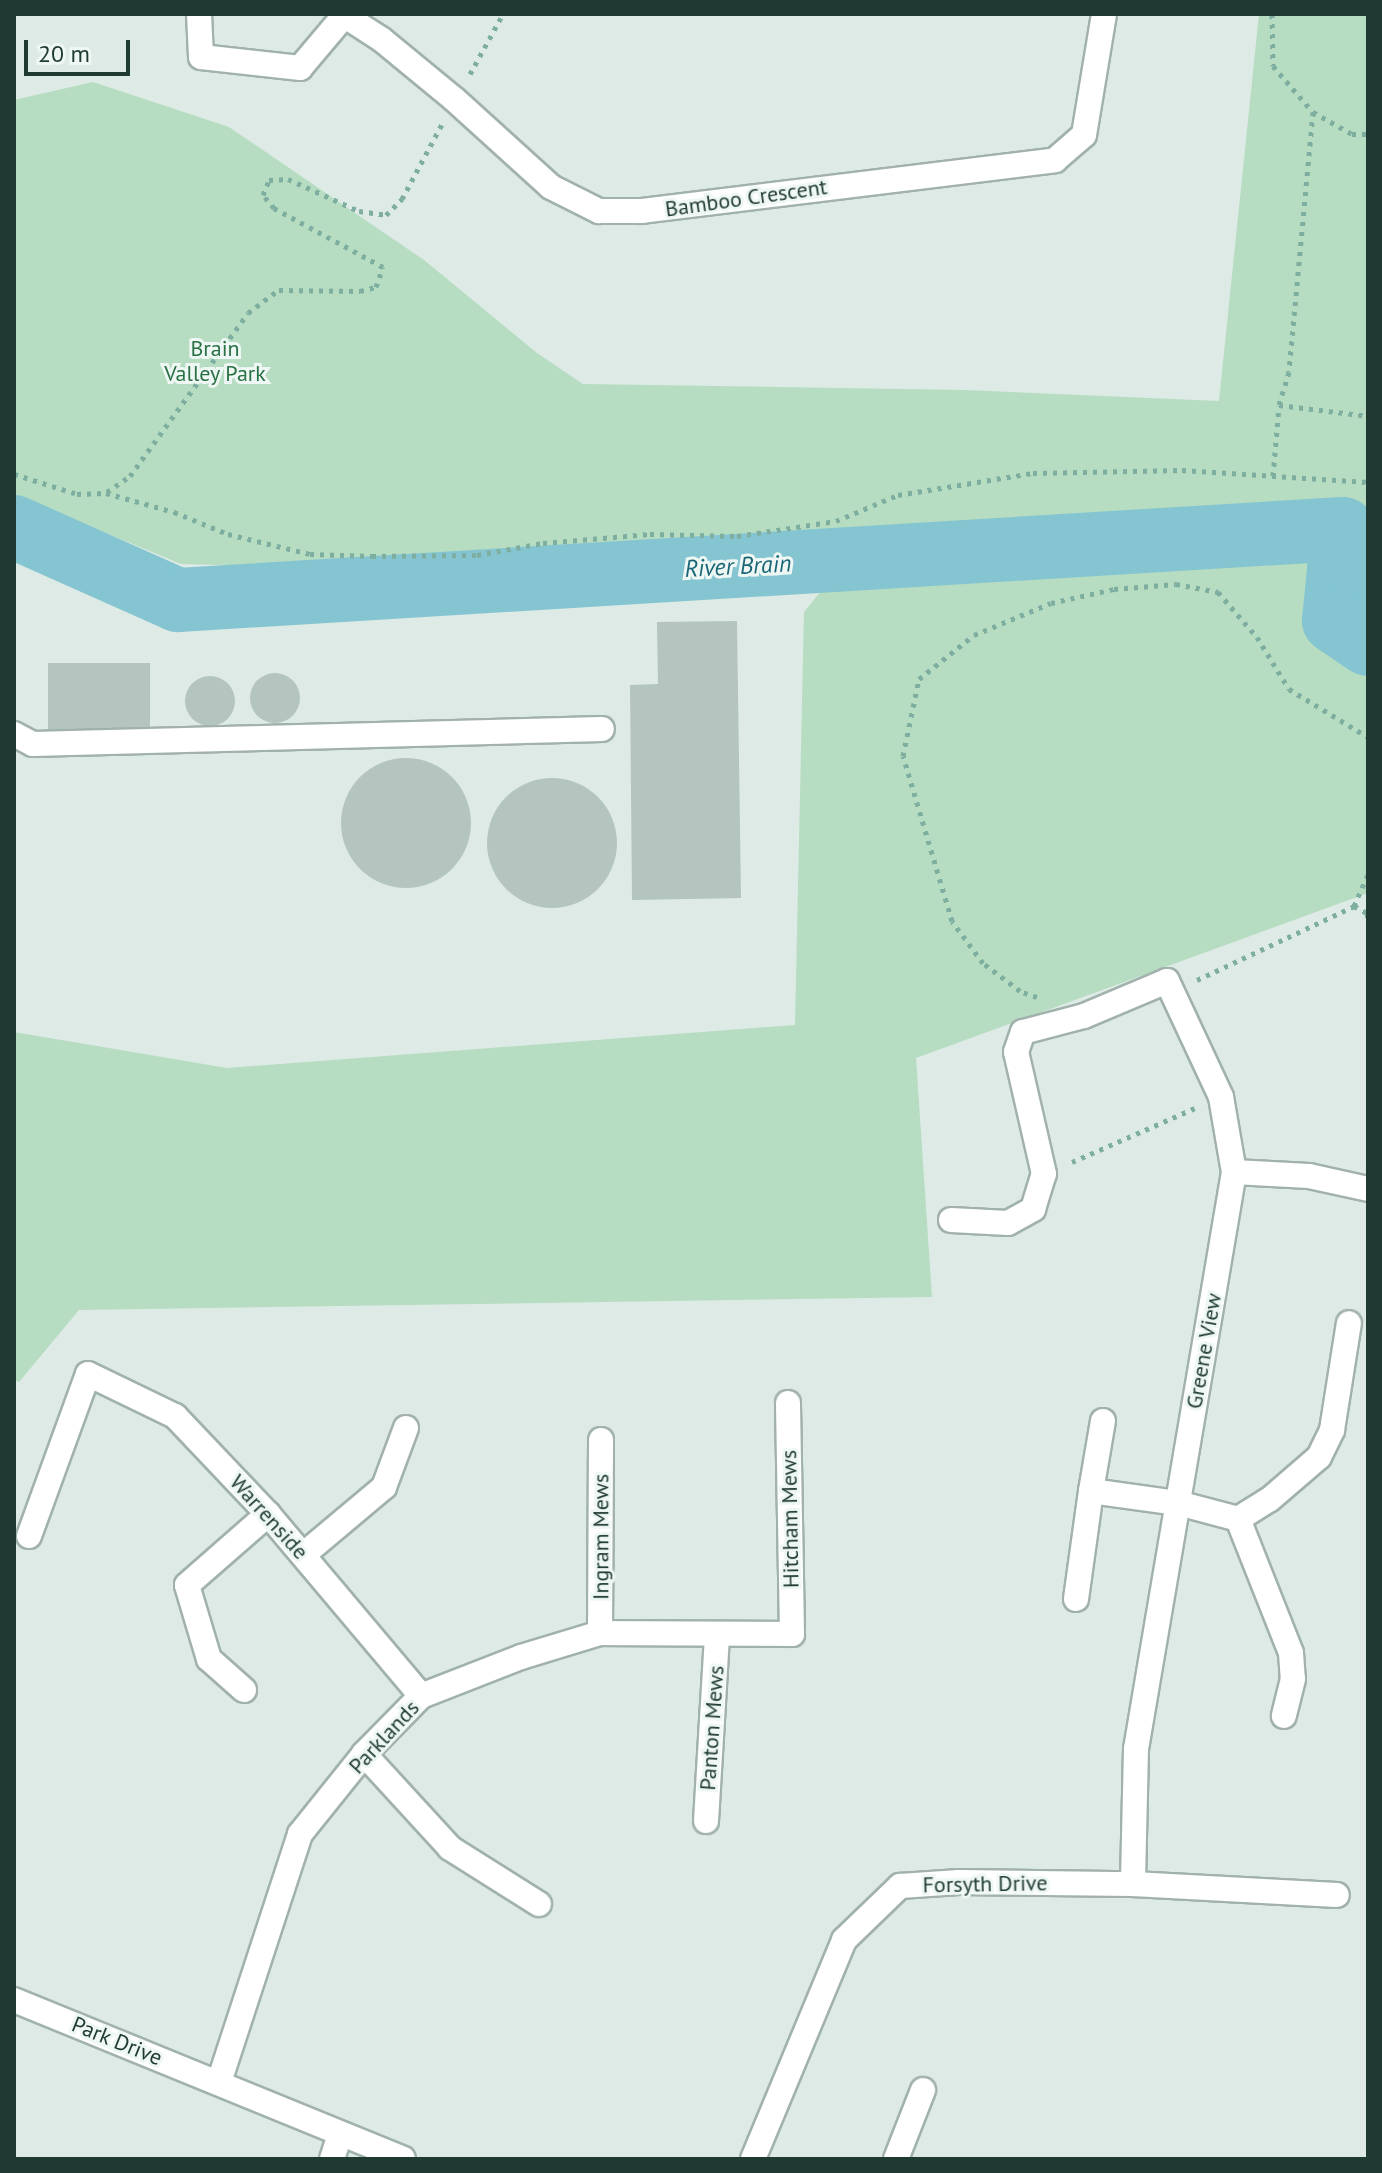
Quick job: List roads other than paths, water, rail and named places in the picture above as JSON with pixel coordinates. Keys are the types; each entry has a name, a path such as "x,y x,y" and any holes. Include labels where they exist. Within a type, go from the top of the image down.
{"street":[{"path":"199,14 201,57 300,68 343,15"},
{"name":"Bamboo Crescent","path":"343,15 381,39 454,99 551,187 599,211 683,209 753,195 1028,166 1055,160 1084,135 1104,14"},
{"path":"14,734 33,744 602,729"},
{"name":"Greene View","path":"951,1220 1008,1223 1033,1209 1044,1174 1016,1052 1023,1032 1084,1016 1167,981 1221,1097 1234,1172 1136,1749 1133,1884"},
{"path":"1234,1172 1309,1176 1368,1189"},
{"path":"1091,1491 1178,1503 1238,1519 1269,1500 1319,1457 1332,1430 1349,1323"},
{"name":"Warrenside","path":"29,1536 88,1374 175,1416 268,1514 421,1696"},
{"name":"Hitcham Mews","path":"788,1403 792,1634"},
{"path":"1076,1599 1103,1421"},
{"path":"303,1555 384,1487 406,1428"},
{"name":"Ingram Mews","path":"600,1633 601,1440"},
{"path":"244,1690 209,1659 187,1585 268,1514"},
{"path":"1238,1519 1291,1653 1293,1679 1284,1716"},
{"name":"Parklands","path":"219,2082 300,1834 364,1754 421,1696 521,1657 600,1633 792,1634"},
{"name":"Panton Mews","path":"706,1821 717,1634"},
{"path":"364,1754 450,1848 539,1904"},
{"name":"Forsyth Drive","path":"753,2159 844,1940 900,1886 959,1882 1133,1884 1337,1895"},
{"name":"Park Drive","path":"14,2000 403,2159"},
{"path":"896,2159 923,2090"},
{"path":"332,2159 340,2134"}],"waterway":[{"name":"River Brain","path":"14,527 178,600 1343,529 1334,621 1368,644"}],"park label":[{"name":"Brain Valley Park","path":"215,360"}]}
